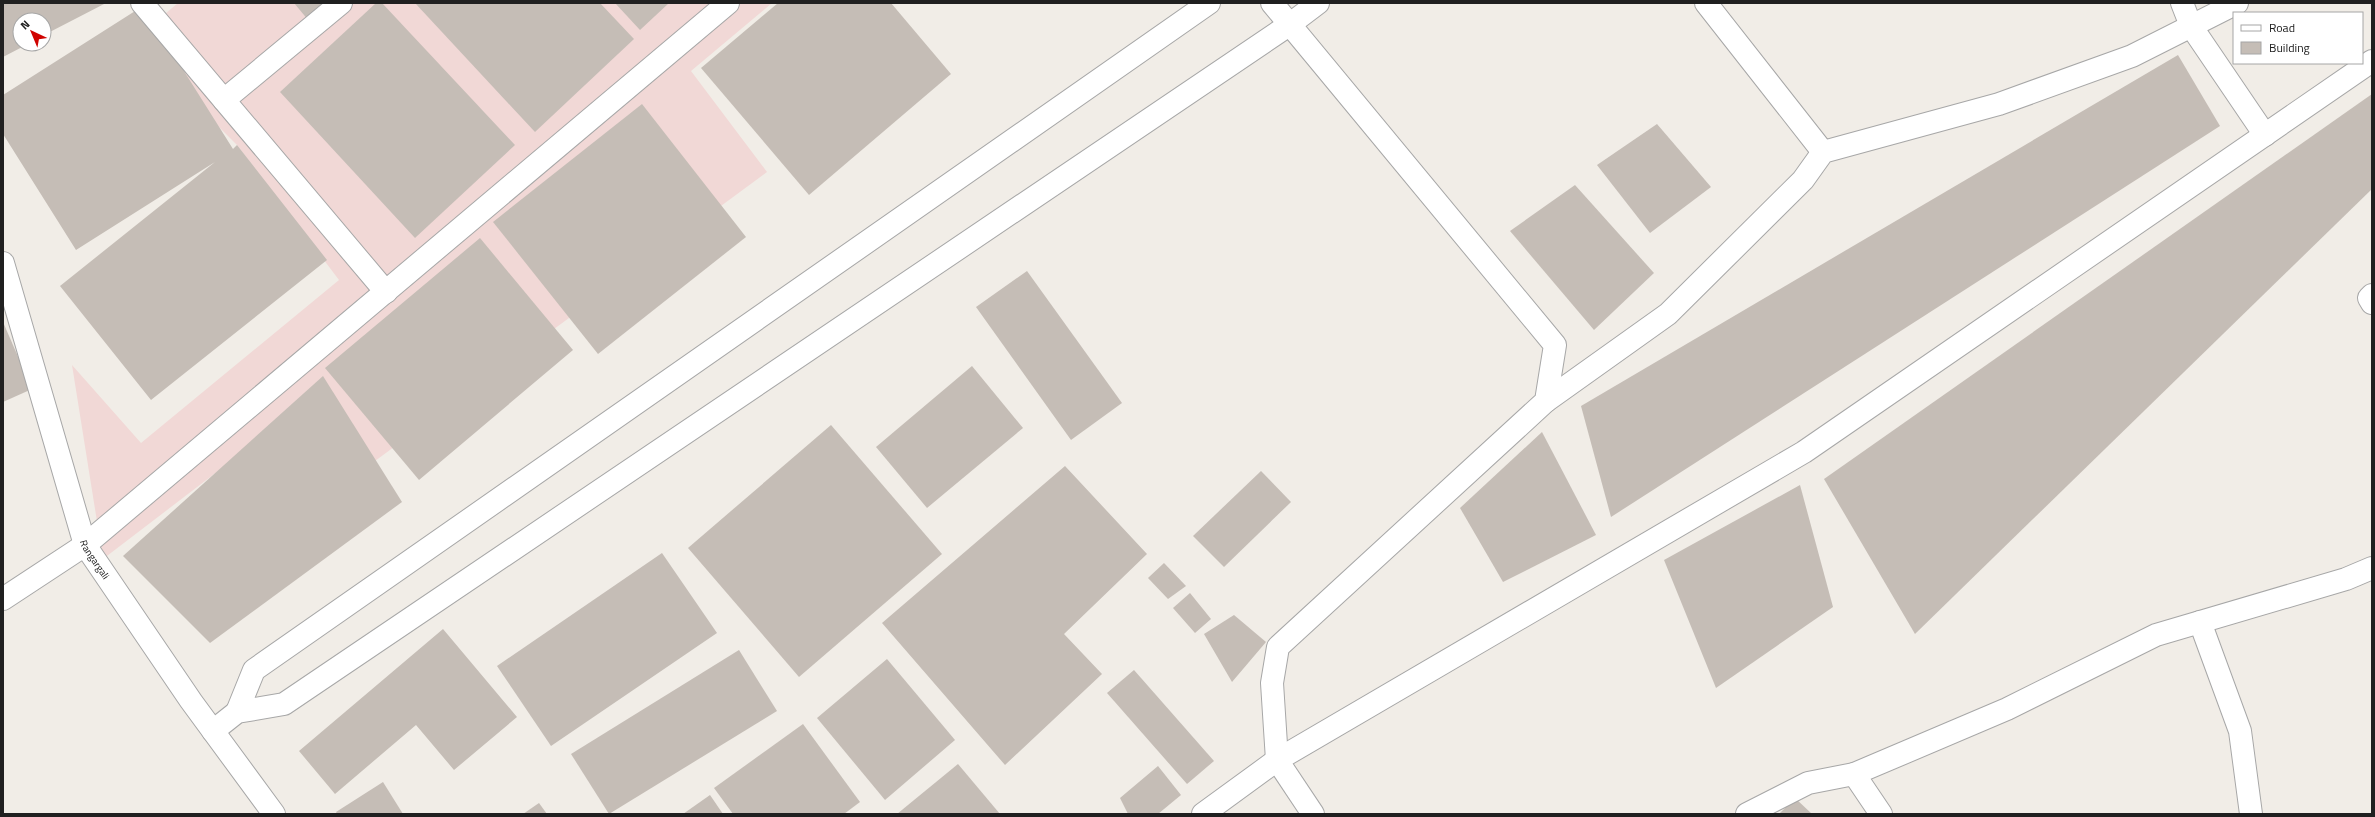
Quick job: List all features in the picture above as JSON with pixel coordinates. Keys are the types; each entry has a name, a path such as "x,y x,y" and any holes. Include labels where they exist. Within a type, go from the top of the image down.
{"street":[{"path":"142,3 386,292"},
{"path":"224,100 341,3"},
{"path":"3,599 85,544 728,3"},
{"path":"237,712 254,670 1208,3"},
{"path":"1272,3 1555,345 1546,401"},
{"path":"213,731 237,712 284,704 1289,25 1318,3"},
{"path":"1706,3 1823,152"},
{"path":"2182,3 2192,26 2265,135"},
{"path":"1313,814 1277,760 1272,684 1278,647 1546,401 1668,314 1803,180 1823,152 1999,104 2132,56 2238,3"},
{"path":"1203,814 1277,760 1804,452 2372,62"},
{"name":"Rangargali","path":"3,262 85,544 213,731 274,814"},
{"path":"2372,295 2369,298 2372,303"},
{"path":"1747,814 1808,783 1854,774 2007,709 2156,635 2346,579 2372,568"},
{"path":"2200,622 2240,731 2251,814"},
{"path":"1854,774 1881,814"}],"shaded area":[{"path":"178,3 772,3 691,71 767,172 299,517 239,455 103,559 72,365 141,443 339,280 237,145 133,41"}],"building":[{"path":"3,3 106,3 52,31 52,12 12,12 13,52 3,57"},
{"path":"294,3 330,3 309,21"},
{"path":"376,3 382,3 515,145 415,238 280,92"},
{"path":"415,3 600,3 634,39 535,132"},
{"path":"615,3 669,3 640,30"},
{"path":"778,3 891,3 951,74 809,195 701,68"},
{"path":"143,6 233,149 237,145 327,260 151,400 60,286 215,162 76,250 3,134 3,95"},
{"path":"2178,55 2220,126 1611,517 1581,406"},
{"path":"2372,94 2372,189 1915,634 1824,479"},
{"path":"642,104 746,237 598,354 493,222"},
{"path":"1657,124 1711,187 1650,233 1597,165"},
{"path":"1575,185 1654,273 1594,330 1510,231"},
{"path":"480,238 573,350 419,480 325,368"},
{"path":"1027,271 1122,403 1071,440 976,307"},
{"path":"3,322 32,389 3,402"},
{"path":"972,366 1023,428 927,508 876,447"},
{"path":"323,376 402,502 210,643 123,556"},
{"path":"831,425 942,554 799,677 688,548"},
{"path":"1542,432 1596,535 1503,582 1460,508"},
{"path":"1065,466 1147,554 1064,634 1102,674 1005,765 882,623"},
{"path":"1261,471 1291,502 1224,567 1193,536"},
{"path":"1800,485 1833,607 1716,688 1664,560"},
{"path":"662,553 717,633 551,746 497,666"},
{"path":"1164,563 1186,586 1168,599 1148,578"},
{"path":"1190,593 1211,619 1195,633 1173,608"},
{"path":"1234,615 1266,642 1232,682 1204,634"},
{"path":"443,629 517,717 454,770 416,725 335,794 299,751"},
{"path":"739,650 777,711 609,814 571,754"},
{"path":"887,659 955,740 885,800 817,718"},
{"path":"1134,670 1214,761 1187,784 1107,693"},
{"path":"803,724 860,802 844,814 733,814 714,788"},
{"path":"958,764 1000,814 897,814"},
{"path":"1158,766 1181,795 1158,814 1128,814 1120,798"},
{"path":"383,782 403,814 337,814 336,812"},
{"path":"710,795 723,814 683,814"},
{"path":"1795,798 1812,814 1779,814"},
{"path":"539,803 547,814 523,814"}]}
